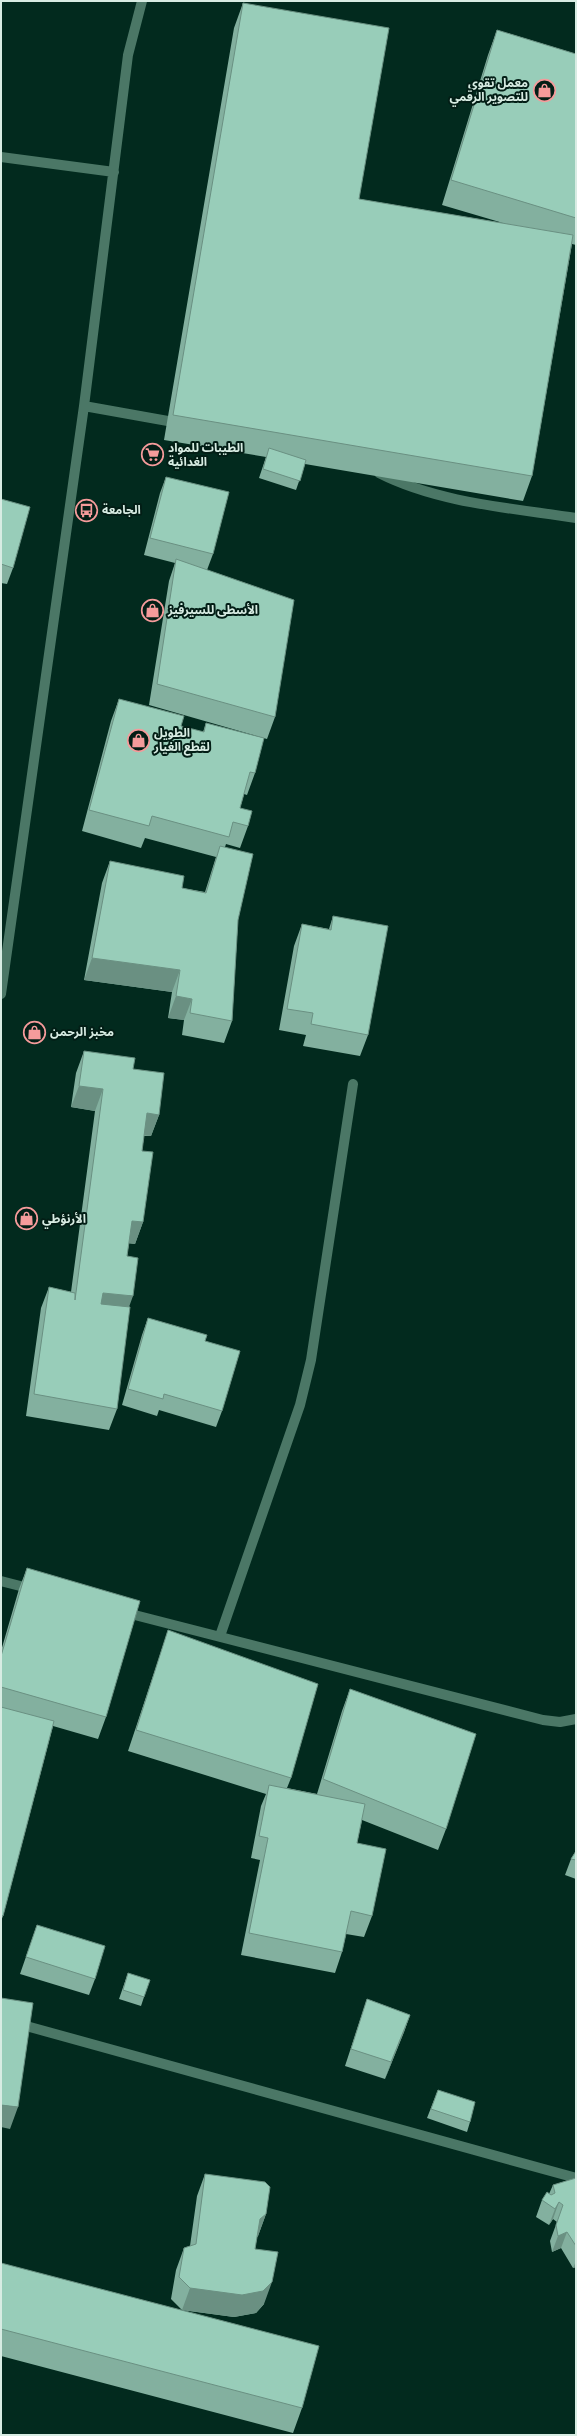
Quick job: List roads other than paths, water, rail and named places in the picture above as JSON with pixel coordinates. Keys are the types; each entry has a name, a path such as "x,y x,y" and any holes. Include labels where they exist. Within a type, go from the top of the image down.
{"street":[{"path":"1,994 84,406 128,55 142,1"},
{"path":"1,158 114,172"},
{"path":"84,406 186,424"},
{"path":"370,468 419,489 463,500 576,518"},
{"path":"220,1636 300,1405 311,1360 353,1084"},
{"path":"1,1581 39,1590"},
{"path":"114,1609 543,1720 560,1722 576,1719"},
{"path":"1,2019 576,2178"}],"place":[{"name":"معمل تقوى للتصوير الرقمي","path":"544,90"},
{"name":"الطيبات للمواد الغدائية","path":"153,455"},
{"name":"الجامعة","path":"87,510"},
{"name":"الأسطى للسيرفيز","path":"152,610"},
{"name":"الطويل لقطع الغيار","path":"138,740"},
{"name":"مخبز الرحمن","path":"34,1032"},
{"name":"الأرنؤطي","path":"26,1219"}]}
